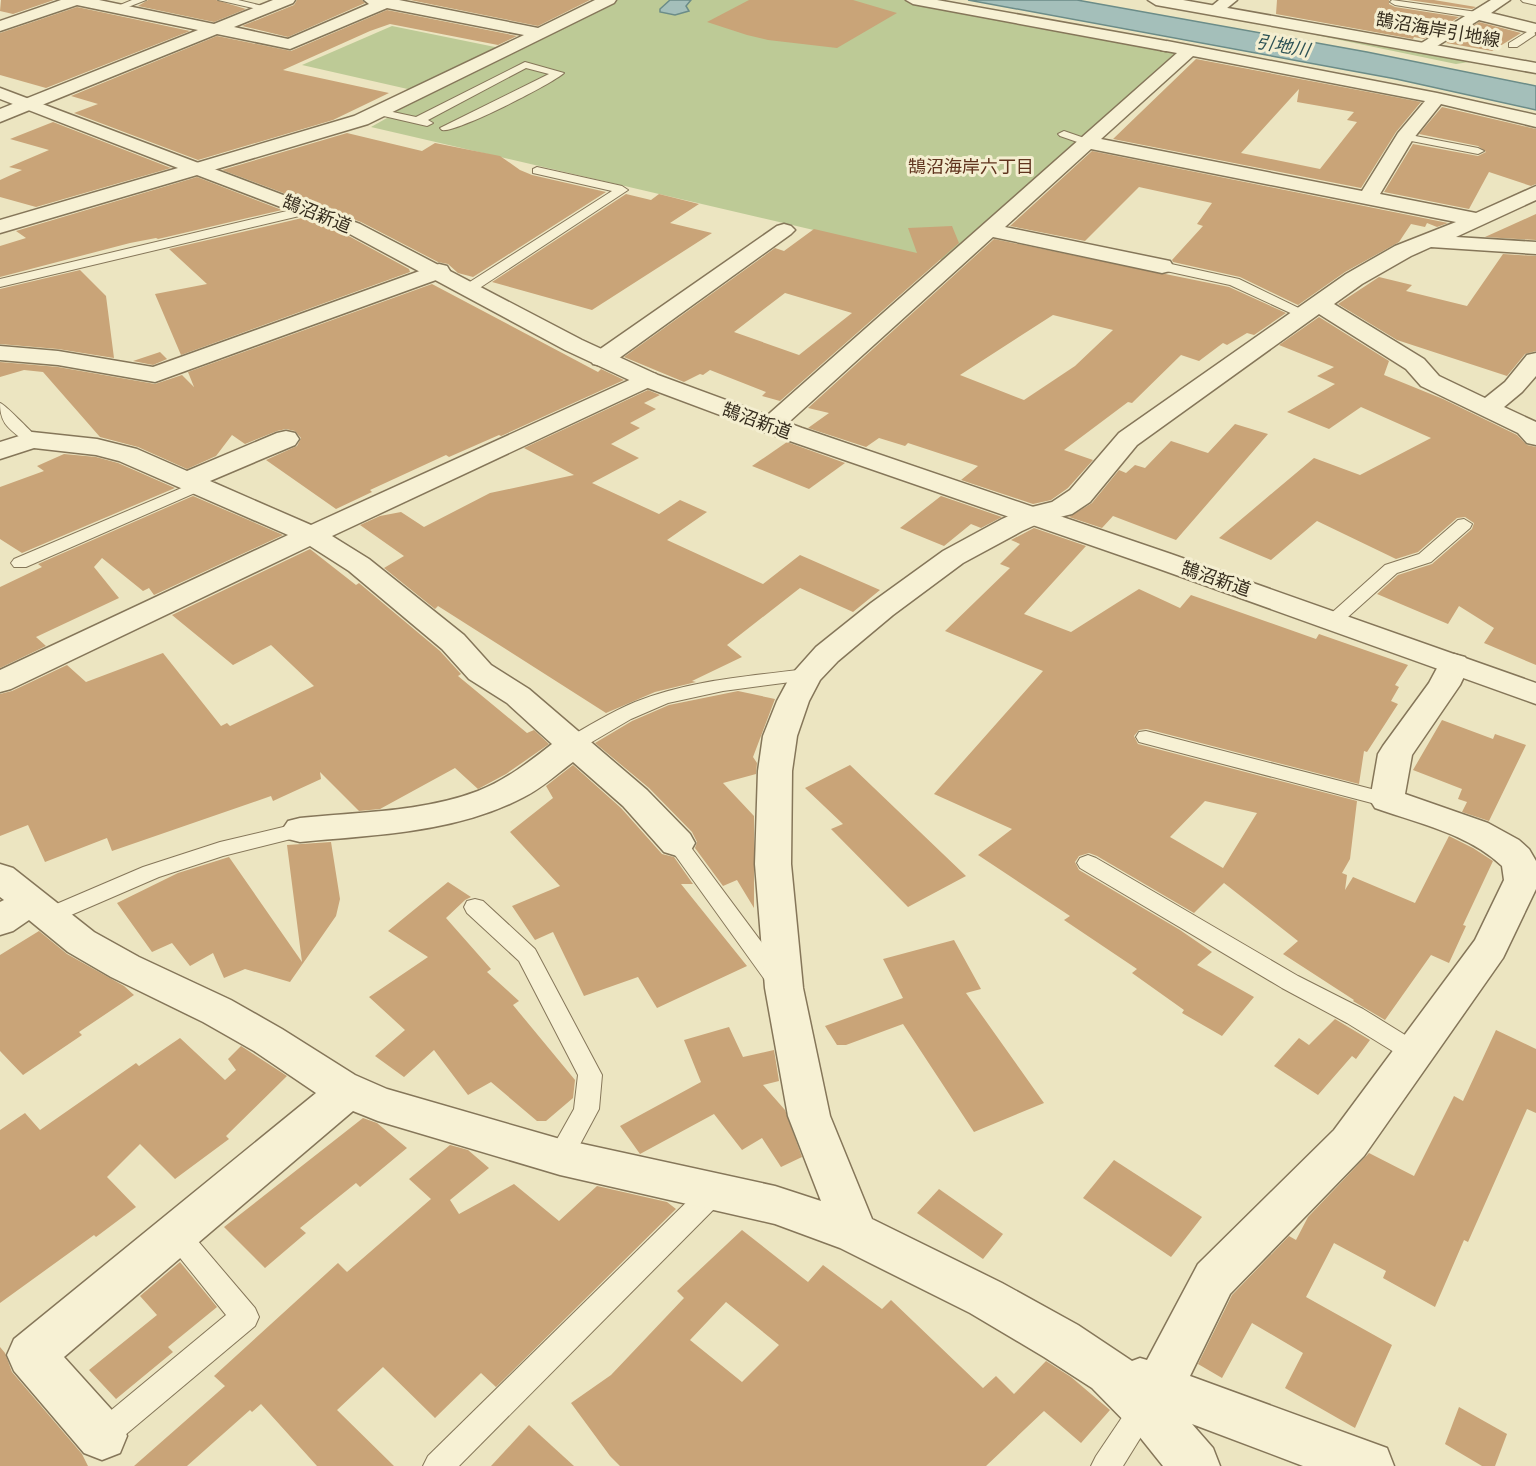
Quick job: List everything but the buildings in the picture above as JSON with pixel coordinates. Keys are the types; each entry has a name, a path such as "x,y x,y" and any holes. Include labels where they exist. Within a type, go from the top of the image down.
{"street":[{"path":"0,26 76,0 290,44 383,1 541,33"},
{"path":"0,116 287,0"},
{"path":"0,227 342,127 379,112 608,0"},
{"path":"913,0 1190,50 1437,98 1536,121"},
{"name":"鵠沼海岸引地線","path":"1156,0 1536,68"},
{"path":"1215,10 1229,0"},
{"path":"1423,47 1502,0"},
{"path":"1477,15 1531,28"},
{"path":"770,426 1190,50"},
{"name":"鵠沼新道","path":"0,93 308,210 397,249 602,359 647,379 770,426 1034,515 1536,694"},
{"path":"1367,198 1405,137 1437,98"},
{"path":"1086,142 1479,220"},
{"path":"855,1233 809,1116 784,988 772,864 775,771 780,736 793,701 807,675 827,654 882,609 953,557 1034,515 1062,508 1080,496 1128,439 1354,279 1425,242 1479,220 1536,192"},
{"path":"602,359 784,230"},
{"path":"988,230 1161,266"},
{"path":"1425,242 1536,249"},
{"path":"0,353 58,358 155,375 439,271"},
{"path":"1311,309 1415,364 1430,381 1527,428 1536,437"},
{"path":"1485,408 1526,388 1536,360"},
{"path":"0,682 647,379"},
{"path":"192,484 286,439"},
{"path":"0,451 32,440 110,450 311,535 359,566 453,642 480,672 518,696 635,798 677,843"},
{"path":"1152,1398 1214,1279 1348,1143 1490,948 1522,880 1522,870 1516,858 1492,840 1387,800 1395,754 1444,685 1454,664"},
{"path":"300,830 428,816 482,801 513,789 573,744"},
{"path":"19,904 124,967 217,1011 349,1090 378,1104 418,1118 560,1157 775,1204 855,1233 986,1298 1061,1341 1152,1398 1370,1466"},
{"path":"102,1436 31,1355 349,1090"},
{"path":"1152,1398 1195,1466"}],"lane":[{"path":"118,8 141,0"},
{"path":"223,0 266,8"},
{"path":"1526,0 1536,2"},
{"path":"1395,2 1477,15"},
{"path":"1513,45 1532,33 1531,28"},
{"path":"379,112 450,129 559,73 525,65 417,121"},
{"path":"1064,134 1086,142"},
{"path":"1405,137 1478,151"},
{"path":"470,288 622,190 537,171"},
{"path":"0,283 308,210"},
{"path":"1161,266 1234,282 1311,309"},
{"path":"0,407 12,423 32,440"},
{"path":"20,564 192,484"},
{"path":"1334,621 1391,569 1425,558 1464,524"},
{"path":"573,744 642,706 668,698 727,685 807,675"},
{"path":"1146,737 1387,800"},
{"path":"19,904 151,872 220,849 300,830"},
{"path":"677,843 784,988"},
{"path":"1089,863 1415,1053"},
{"path":"475,907 516,943 527,956 590,1075 592,1094 585,1118 560,1157"},
{"path":"438,1466 714,1192"},
{"path":"102,1436 245,1317 177,1235"},
{"path":"1106,1466 1152,1398"}],"green space":[{"path":"617,0 904,0 1175,50 1178,53 947,261 371,127 394,114 393,110"},
{"path":"392,26 500,48 412,90 302,65"},
{"path":"1332,31 1489,59 1456,64 1316,35"}],"water":[{"path":"670,0 691,0 686,6 689,11 675,15 660,12 660,9"},
{"name":"引地川","path":"968,0 1077,0 1367,52 1536,86 1536,110 1396,79"}],"district":[{"name":"鵠沼海岸六丁目","path":"971,167"}]}
